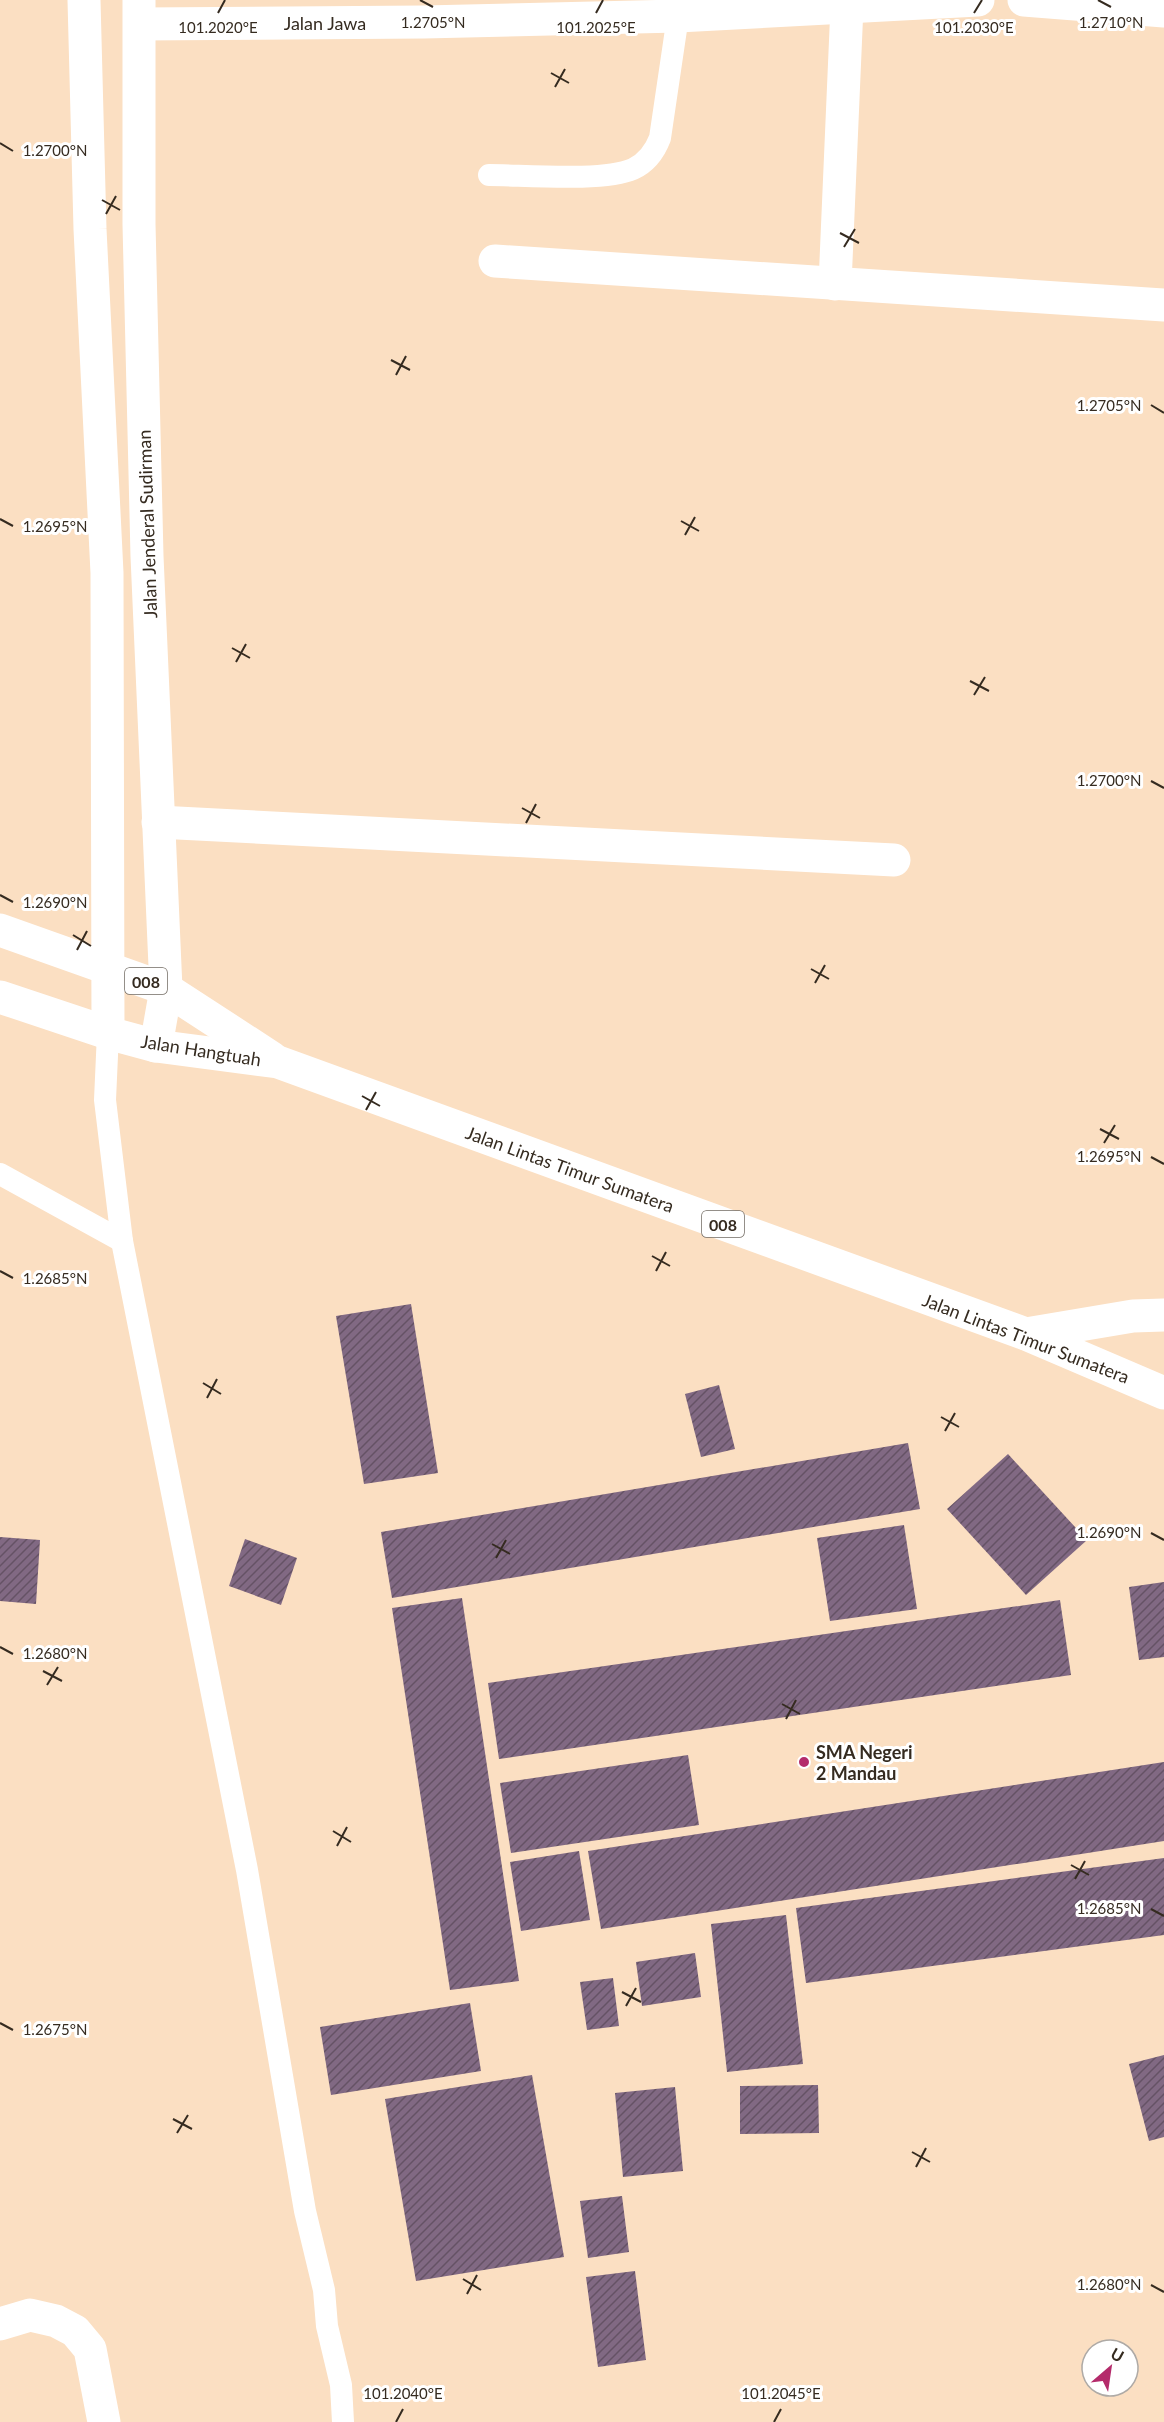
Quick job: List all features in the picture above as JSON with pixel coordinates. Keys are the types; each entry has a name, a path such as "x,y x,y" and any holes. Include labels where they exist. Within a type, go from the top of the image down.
{"main road":[{"path":"84,0 90,229 107,573 108,1033"},
{"name":"Jalan Jawa","path":"139,12 424,22 678,16 978,0"},
{"path":"1024,0 1164,11"},
{"path":"835,284 847,6"},
{"name":"Jalan Jenderal Sudirman","path":"139,12 140,224 147,556 166,989 156,1046"},
{"path":"90,229 140,224"},
{"path":"495,261 1164,305"},
{"path":"158,822 894,860"},
{"name":"Jalan Hangtuah","path":"0,930 166,989 278,1062"},
{"name":"Jalan Hangtuah","path":"0,997 108,1033 156,1046 278,1062"},
{"name":"Jalan Lintas Timur Sumatera","path":"278,1062 1026,1334 1164,1393"},
{"path":"1026,1334 1133,1316 1164,1315"},
{"path":"0,2324 30,2315 56,2321 75,2331 90,2349 104,2422"}],"lane":[{"path":"489,174 599,175 633,169 655,151 660,138 678,16"},
{"path":"108,1033 105,1100 122,1241 247,1870 305,2211 324,2290 327,2326 341,2385 343,2422"},
{"path":"0,1174 122,1241"}],"building":[{"path":"411,1304 438,1473 364,1484 336,1316"},
{"path":"719,1385 735,1449 701,1457 685,1394"},
{"path":"908,1443 920,1509 392,1598 381,1532"},
{"path":"1008,1454 1087,1540 1026,1595 947,1509"},
{"path":"904,1525 917,1609 830,1621 817,1538"},
{"path":"0,1537 40,1540 36,1604 0,1601"},
{"path":"245,1539 297,1558 281,1605 229,1586"},
{"path":"1164,1582 1164,1657 1139,1660 1129,1587"},
{"path":"462,1598 519,1981 450,1990 392,1608"},
{"path":"1060,1600 1071,1675 499,1759 488,1683"},
{"path":"688,1755 699,1825 511,1853 500,1783"},
{"path":"1164,1762 1164,1841 601,1929 588,1851"},
{"path":"579,1851 590,1920 521,1931 510,1862"},
{"path":"1164,1858 1164,1935 806,1983 796,1908"},
{"path":"786,1915 803,2064 727,2072 711,1924"},
{"path":"695,1953 701,1997 642,2006 636,1962"},
{"path":"613,1978 619,2026 587,2030 580,1982"},
{"path":"470,2003 481,2071 331,2095 320,2027"},
{"path":"1164,2055 1164,2137 1149,2141 1129,2064"},
{"path":"532,2075 564,2257 416,2281 385,2099"},
{"path":"818,2085 819,2133 740,2134 740,2086"},
{"path":"675,2087 683,2171 623,2177 615,2093"},
{"path":"622,2196 629,2252 588,2258 580,2201"},
{"path":"635,2271 646,2360 598,2367 586,2277"}],"place":[{"name":"SMA Negeri 2 Mandau","path":"804,1762"}]}
